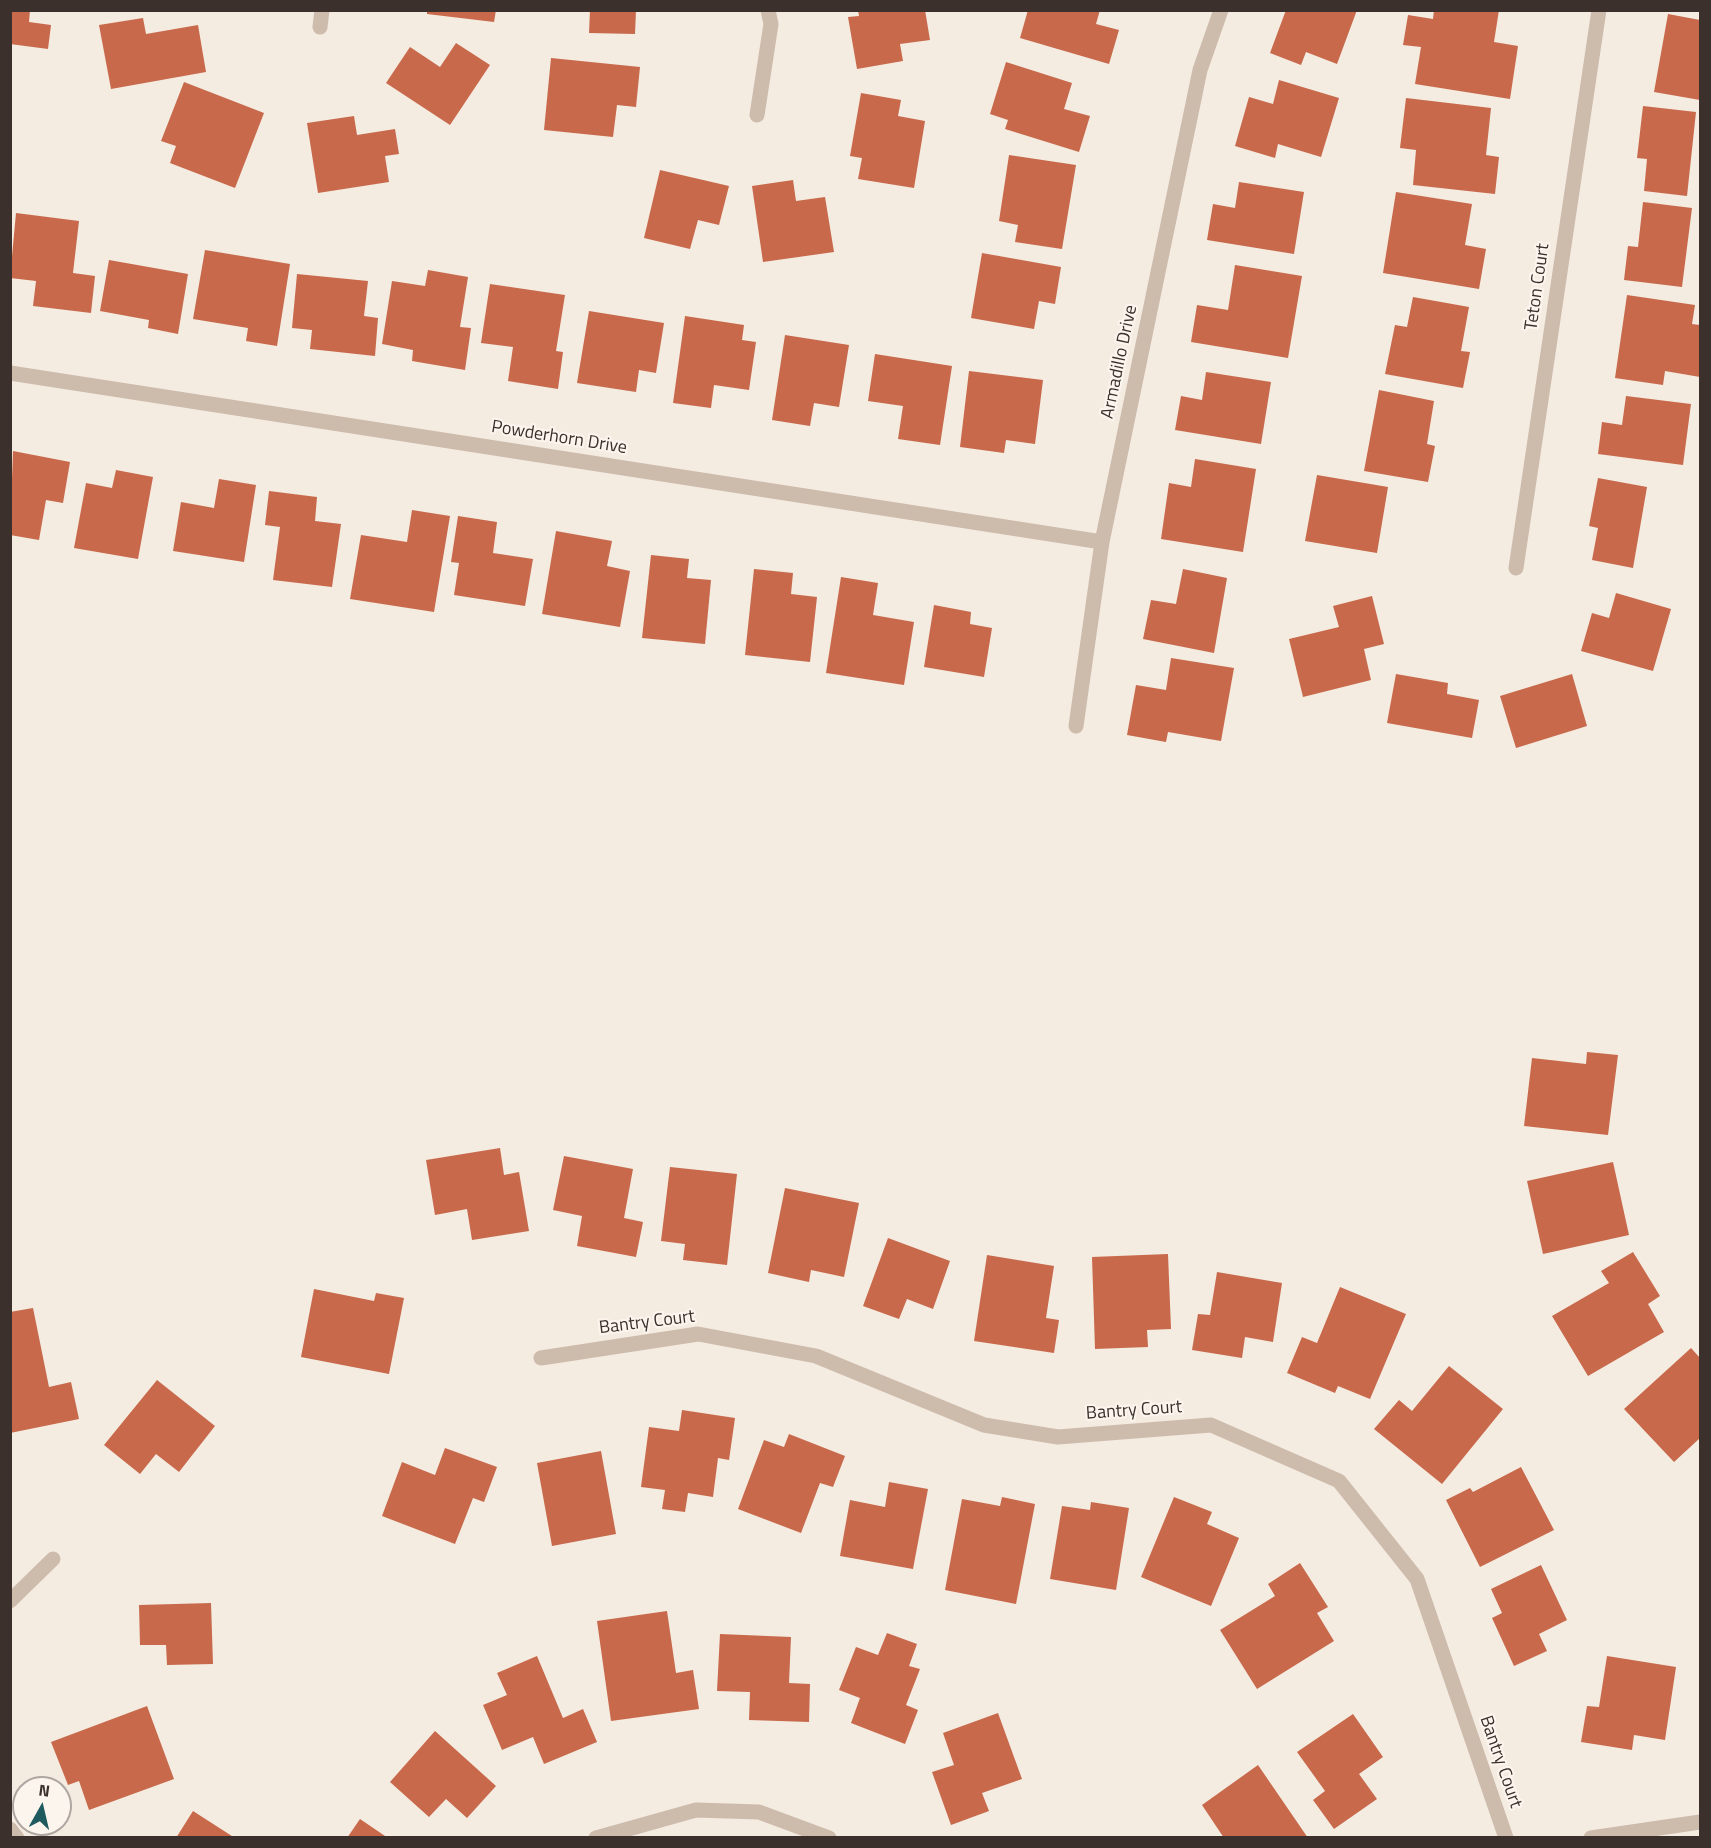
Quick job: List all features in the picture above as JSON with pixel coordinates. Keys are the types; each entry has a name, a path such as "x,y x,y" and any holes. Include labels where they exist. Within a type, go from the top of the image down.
{"street":[{"path":"320,27 322,10"},
{"path":"757,115 771,24 768,10"},
{"name":"Armadillo Drive","path":"1076,726 1102,542 1200,70 1221,10"},
{"name":"Teton Court","path":"1516,568 1599,10"},
{"name":"Powderhorn Drive","path":"10,374 1102,542"},
{"name":"Bantry Court","path":"541,1358 698,1334 816,1356 984,1425 1058,1437 1210,1425 1339,1481 1417,1579 1506,1838"},
{"path":"10,1601 53,1559"},
{"path":"596,1838 696,1810 759,1812 830,1838"},
{"path":"1591,1838 1701,1822"},
{"path":"10,1829 17,1838"}],"building":[{"path":"10,10 30,10 29,22 51,25 48,49 10,44"},
{"path":"427,10 496,10 494,22 427,14"},
{"path":"590,10 636,10 635,34 589,33"},
{"path":"858,10 925,10 930,40 900,44 903,61 857,69 848,17 859,16"},
{"path":"1028,10 1100,10 1096,24 1119,30 1109,64 1020,38"},
{"path":"1286,10 1357,10 1337,64 1306,52 1301,65 1270,53"},
{"path":"1434,10 1499,10 1494,42 1518,46 1510,99 1415,84 1421,47 1403,45 1408,15 1433,19"},
{"path":"1668,14 1700,20 1700,100 1654,92"},
{"path":"143,18 146,34 198,25 206,72 111,89 99,25"},
{"path":"456,43 490,65 450,125 386,83 410,47 440,67"},
{"path":"551,58 640,67 636,107 617,105 613,137 544,130"},
{"path":"1006,62 1072,83 1064,109 1090,116 1079,152 1005,129 1008,120 990,114"},
{"path":"1279,80 1339,98 1321,157 1278,144 1275,158 1235,146 1249,97 1273,104"},
{"path":"184,82 264,113 235,188 170,163 176,146 161,141"},
{"path":"861,93 901,100 898,116 925,121 914,188 858,179 862,158 850,156"},
{"path":"1406,98 1491,108 1486,155 1499,157 1495,194 1413,185 1416,150 1400,148"},
{"path":"1643,106 1696,112 1687,196 1644,191 1647,159 1637,158"},
{"path":"354,116 357,135 395,129 399,154 385,156 389,182 318,193 307,123"},
{"path":"1009,155 1076,165 1062,249 1015,242 1018,225 999,221"},
{"path":"660,170 729,186 719,225 698,220 690,249 644,238"},
{"path":"793,180 796,201 825,197 834,252 763,262 752,186"},
{"path":"1239,182 1304,192 1294,254 1207,240 1213,204 1235,208"},
{"path":"1396,192 1472,204 1465,245 1486,249 1479,289 1383,273"},
{"path":"1643,202 1692,208 1682,287 1624,280 1628,246 1638,247"},
{"path":"16,213 79,221 73,273 95,276 91,313 33,306 36,281 10,278"},
{"path":"205,250 290,264 277,346 246,341 248,328 193,319"},
{"path":"982,253 1061,267 1055,304 1039,301 1034,329 971,318"},
{"path":"109,260 188,274 178,334 148,328 149,320 100,311"},
{"path":"1235,265 1302,276 1288,358 1191,342 1197,305 1228,310"},
{"path":"428,270 468,277 460,327 471,328 465,370 412,361 413,350 382,344 392,281 425,286"},
{"path":"297,274 368,281 364,316 378,318 375,356 310,349 312,330 292,328"},
{"path":"490,284 565,295 556,351 563,352 558,389 508,381 513,347 481,343"},
{"path":"1627,295 1695,305 1692,324 1700,325 1700,377 1665,371 1663,385 1615,378"},
{"path":"1413,297 1469,307 1461,351 1470,352 1463,388 1385,374 1395,325 1407,327"},
{"path":"589,311 664,323 656,373 639,370 636,392 577,383"},
{"path":"685,316 744,325 742,340 756,342 749,390 714,385 711,408 673,403"},
{"path":"785,335 849,345 839,407 814,403 810,426 772,420"},
{"path":"875,354 952,366 940,445 898,439 903,406 868,401"},
{"path":"969,371 1043,380 1035,444 1006,440 1004,453 960,447"},
{"path":"1206,372 1271,382 1261,444 1175,430 1181,396 1202,400"},
{"path":"1379,390 1434,401 1427,444 1435,446 1428,482 1364,471"},
{"path":"1626,396 1691,404 1683,465 1598,454 1602,422 1622,425"},
{"path":"13,451 70,462 63,503 46,500 39,540 10,535"},
{"path":"1195,459 1256,469 1243,552 1161,539 1169,483 1191,487"},
{"path":"116,470 153,477 138,559 74,548 86,483 112,488"},
{"path":"1317,475 1388,487 1377,553 1305,541"},
{"path":"1598,478 1647,487 1633,568 1592,560 1598,528 1589,526"},
{"path":"219,479 256,485 244,562 173,551 181,502 214,508"},
{"path":"269,491 317,497 315,521 341,524 332,587 273,580 280,527 265,525"},
{"path":"412,510 450,516 434,612 350,599 361,535 407,542"},
{"path":"458,516 497,522 493,553 533,559 525,606 454,595 459,563 451,562"},
{"path":"556,531 612,541 607,566 630,571 620,627 542,614"},
{"path":"651,555 689,559 687,578 711,580 705,644 642,638"},
{"path":"754,569 793,573 791,594 817,597 810,662 745,655"},
{"path":"1183,569 1227,578 1214,653 1143,639 1151,600 1176,604"},
{"path":"841,577 878,583 873,615 914,622 904,685 826,673"},
{"path":"1616,593 1671,609 1653,671 1581,651 1592,613 1609,618"},
{"path":"1372,596 1384,644 1364,649 1371,680 1303,697 1289,639 1339,627 1333,606"},
{"path":"934,605 971,612 970,624 992,628 984,677 924,667"},
{"path":"1171,658 1234,668 1221,741 1168,732 1166,742 1127,735 1136,685 1166,690"},
{"path":"1396,674 1448,683 1447,694 1479,700 1472,738 1387,723"},
{"path":"1572,674 1587,726 1516,748 1500,696"},
{"path":"1587,1052 1618,1055 1608,1135 1524,1126 1532,1058 1586,1064"},
{"path":"500,1148 504,1175 519,1172 529,1231 472,1240 467,1209 435,1215 426,1160"},
{"path":"564,1156 633,1169 624,1218 643,1222 636,1257 577,1246 582,1216 553,1210"},
{"path":"1613,1162 1629,1235 1543,1254 1527,1181"},
{"path":"670,1167 737,1174 727,1265 683,1260 685,1244 661,1241"},
{"path":"785,1188 859,1203 844,1277 811,1270 809,1282 768,1273"},
{"path":"888,1238 950,1261 933,1309 907,1299 899,1319 863,1306"},
{"path":"1633,1252 1660,1296 1648,1304 1664,1332 1588,1376 1552,1316 1609,1283 1601,1271"},
{"path":"1168,1254 1171,1329 1147,1330 1148,1347 1095,1349 1092,1257"},
{"path":"987,1255 1054,1266 1046,1318 1059,1320 1054,1353 974,1341"},
{"path":"1217,1272 1282,1283 1273,1342 1245,1337 1242,1358 1192,1350 1198,1314 1210,1315"},
{"path":"1340,1287 1406,1314 1370,1399 1338,1386 1335,1393 1287,1373 1302,1337 1317,1343"},
{"path":"314,1289 374,1301 376,1293 404,1298 389,1374 301,1357"},
{"path":"33,1308 49,1387 71,1382 79,1419 10,1433 10,1312"},
{"path":"1691,1348 1700,1358 1700,1438 1674,1462 1624,1409"},
{"path":"1449,1366 1503,1409 1442,1484 1374,1429 1399,1400 1412,1411"},
{"path":"157,1380 215,1426 179,1472 156,1454 140,1474 104,1445"},
{"path":"682,1410 735,1418 729,1460 718,1458 713,1497 688,1493 685,1512 662,1509 665,1490 641,1487 649,1427 679,1431"},
{"path":"789,1434 845,1456 833,1487 820,1483 801,1533 738,1509 764,1440 784,1447"},
{"path":"445,1448 497,1467 484,1502 473,1498 455,1544 382,1516 402,1462 435,1475"},
{"path":"601,1451 616,1534 552,1546 537,1463"},
{"path":"1521,1467 1554,1530 1480,1567 1446,1500 1470,1488 1473,1492"},
{"path":"889,1482 928,1489 913,1569 840,1556 850,1500 885,1507"},
{"path":"1002,1497 1035,1504 1016,1604 945,1590 962,1499 1000,1506"},
{"path":"1174,1497 1212,1512 1207,1524 1239,1538 1211,1606 1141,1577"},
{"path":"1091,1502 1129,1508 1116,1590 1050,1579 1062,1506 1090,1510"},
{"path":"1300,1563 1328,1607 1317,1613 1334,1641 1257,1689 1220,1630 1275,1596 1268,1584"},
{"path":"1541,1565 1567,1620 1539,1634 1547,1651 1514,1666 1492,1618 1502,1613 1491,1589"},
{"path":"211,1603 213,1664 167,1665 166,1645 140,1645 139,1605"},
{"path":"667,1611 676,1673 693,1670 699,1709 611,1721 597,1621"},
{"path":"887,1633 917,1644 909,1666 920,1669 906,1705 918,1710 905,1744 851,1723 860,1698 839,1690 856,1647 878,1655"},
{"path":"720,1634 791,1637 789,1683 810,1684 809,1722 749,1720 750,1692 717,1691"},
{"path":"537,1656 563,1718 583,1709 597,1742 544,1764 533,1737 502,1750 483,1705 507,1695 497,1673"},
{"path":"1607,1656 1676,1667 1665,1740 1634,1735 1632,1750 1581,1742 1587,1706 1599,1707"},
{"path":"147,1706 174,1779 89,1810 79,1781 72,1784 72,1776 64,1776 51,1742"},
{"path":"998,1713 1022,1779 982,1793 989,1811 951,1825 932,1772 954,1765 943,1733"},
{"path":"1353,1714 1383,1757 1359,1774 1377,1799 1334,1829 1313,1800 1325,1791 1297,1752"},
{"path":"435,1731 496,1786 467,1818 446,1799 429,1817 390,1782"},
{"path":"1258,1765 1308,1838 1224,1838 1202,1805"},
{"path":"193,1811 235,1838 176,1838"},
{"path":"360,1819 388,1838 347,1838"}]}
